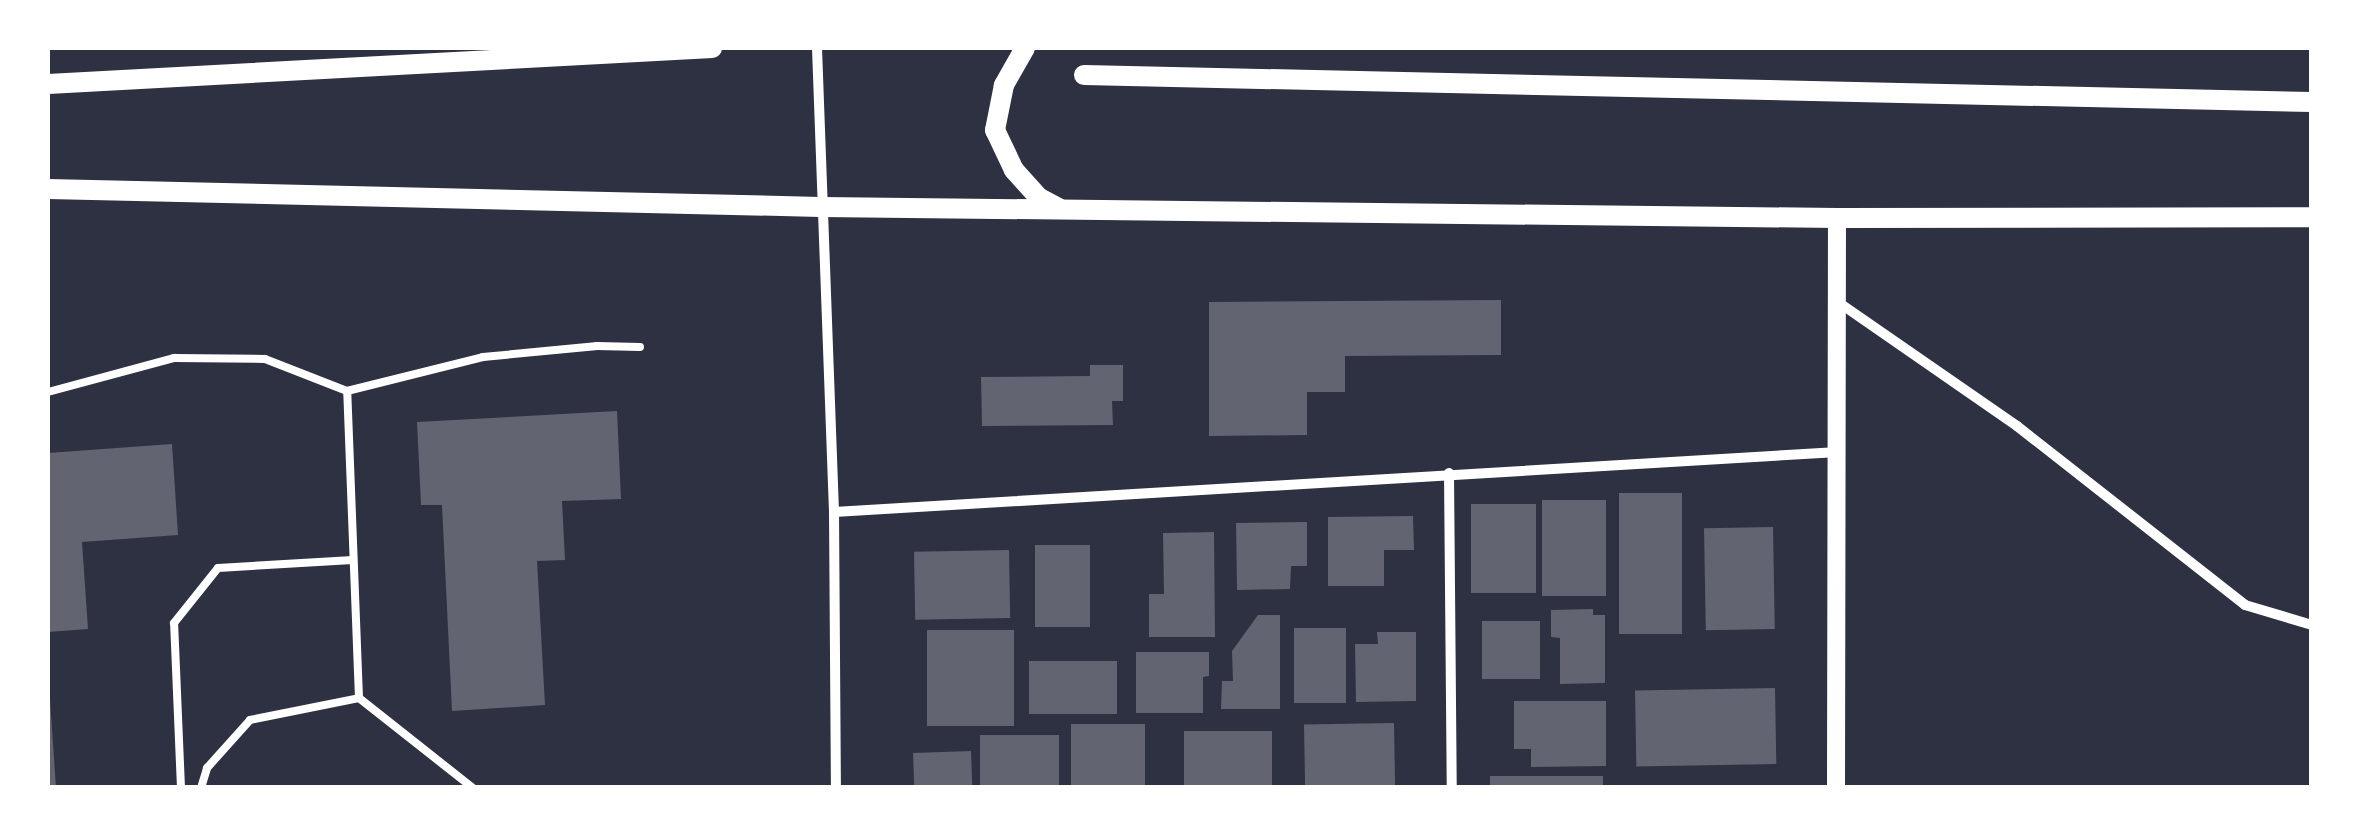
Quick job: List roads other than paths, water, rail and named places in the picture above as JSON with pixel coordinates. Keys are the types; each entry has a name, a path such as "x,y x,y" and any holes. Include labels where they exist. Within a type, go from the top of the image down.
{"main road":[{"path":"48,84 712,48"},
{"path":"1025,48 1004,85 995,130 1014,170 1038,197 1062,210"},
{"path":"1084,75 2312,102"},
{"path":"48,188 821,207 1838,218 2312,217"}],"street":[{"path":"817,48 834,512 836,788"},
{"path":"1836,788 1838,218"},
{"path":"1838,302 2017,426 2245,605 2312,625"},
{"path":"834,512 1838,452"},
{"path":"1449,473 1452,788"}],"lane":[{"path":"48,392 174,358 265,359 347,392 483,358 597,346 640,347"},
{"path":"347,392 359,698 473,788"},
{"path":"181,788 174,623 218,568 353,560"},
{"path":"201,788 206,768 250,720 359,698"}]}
